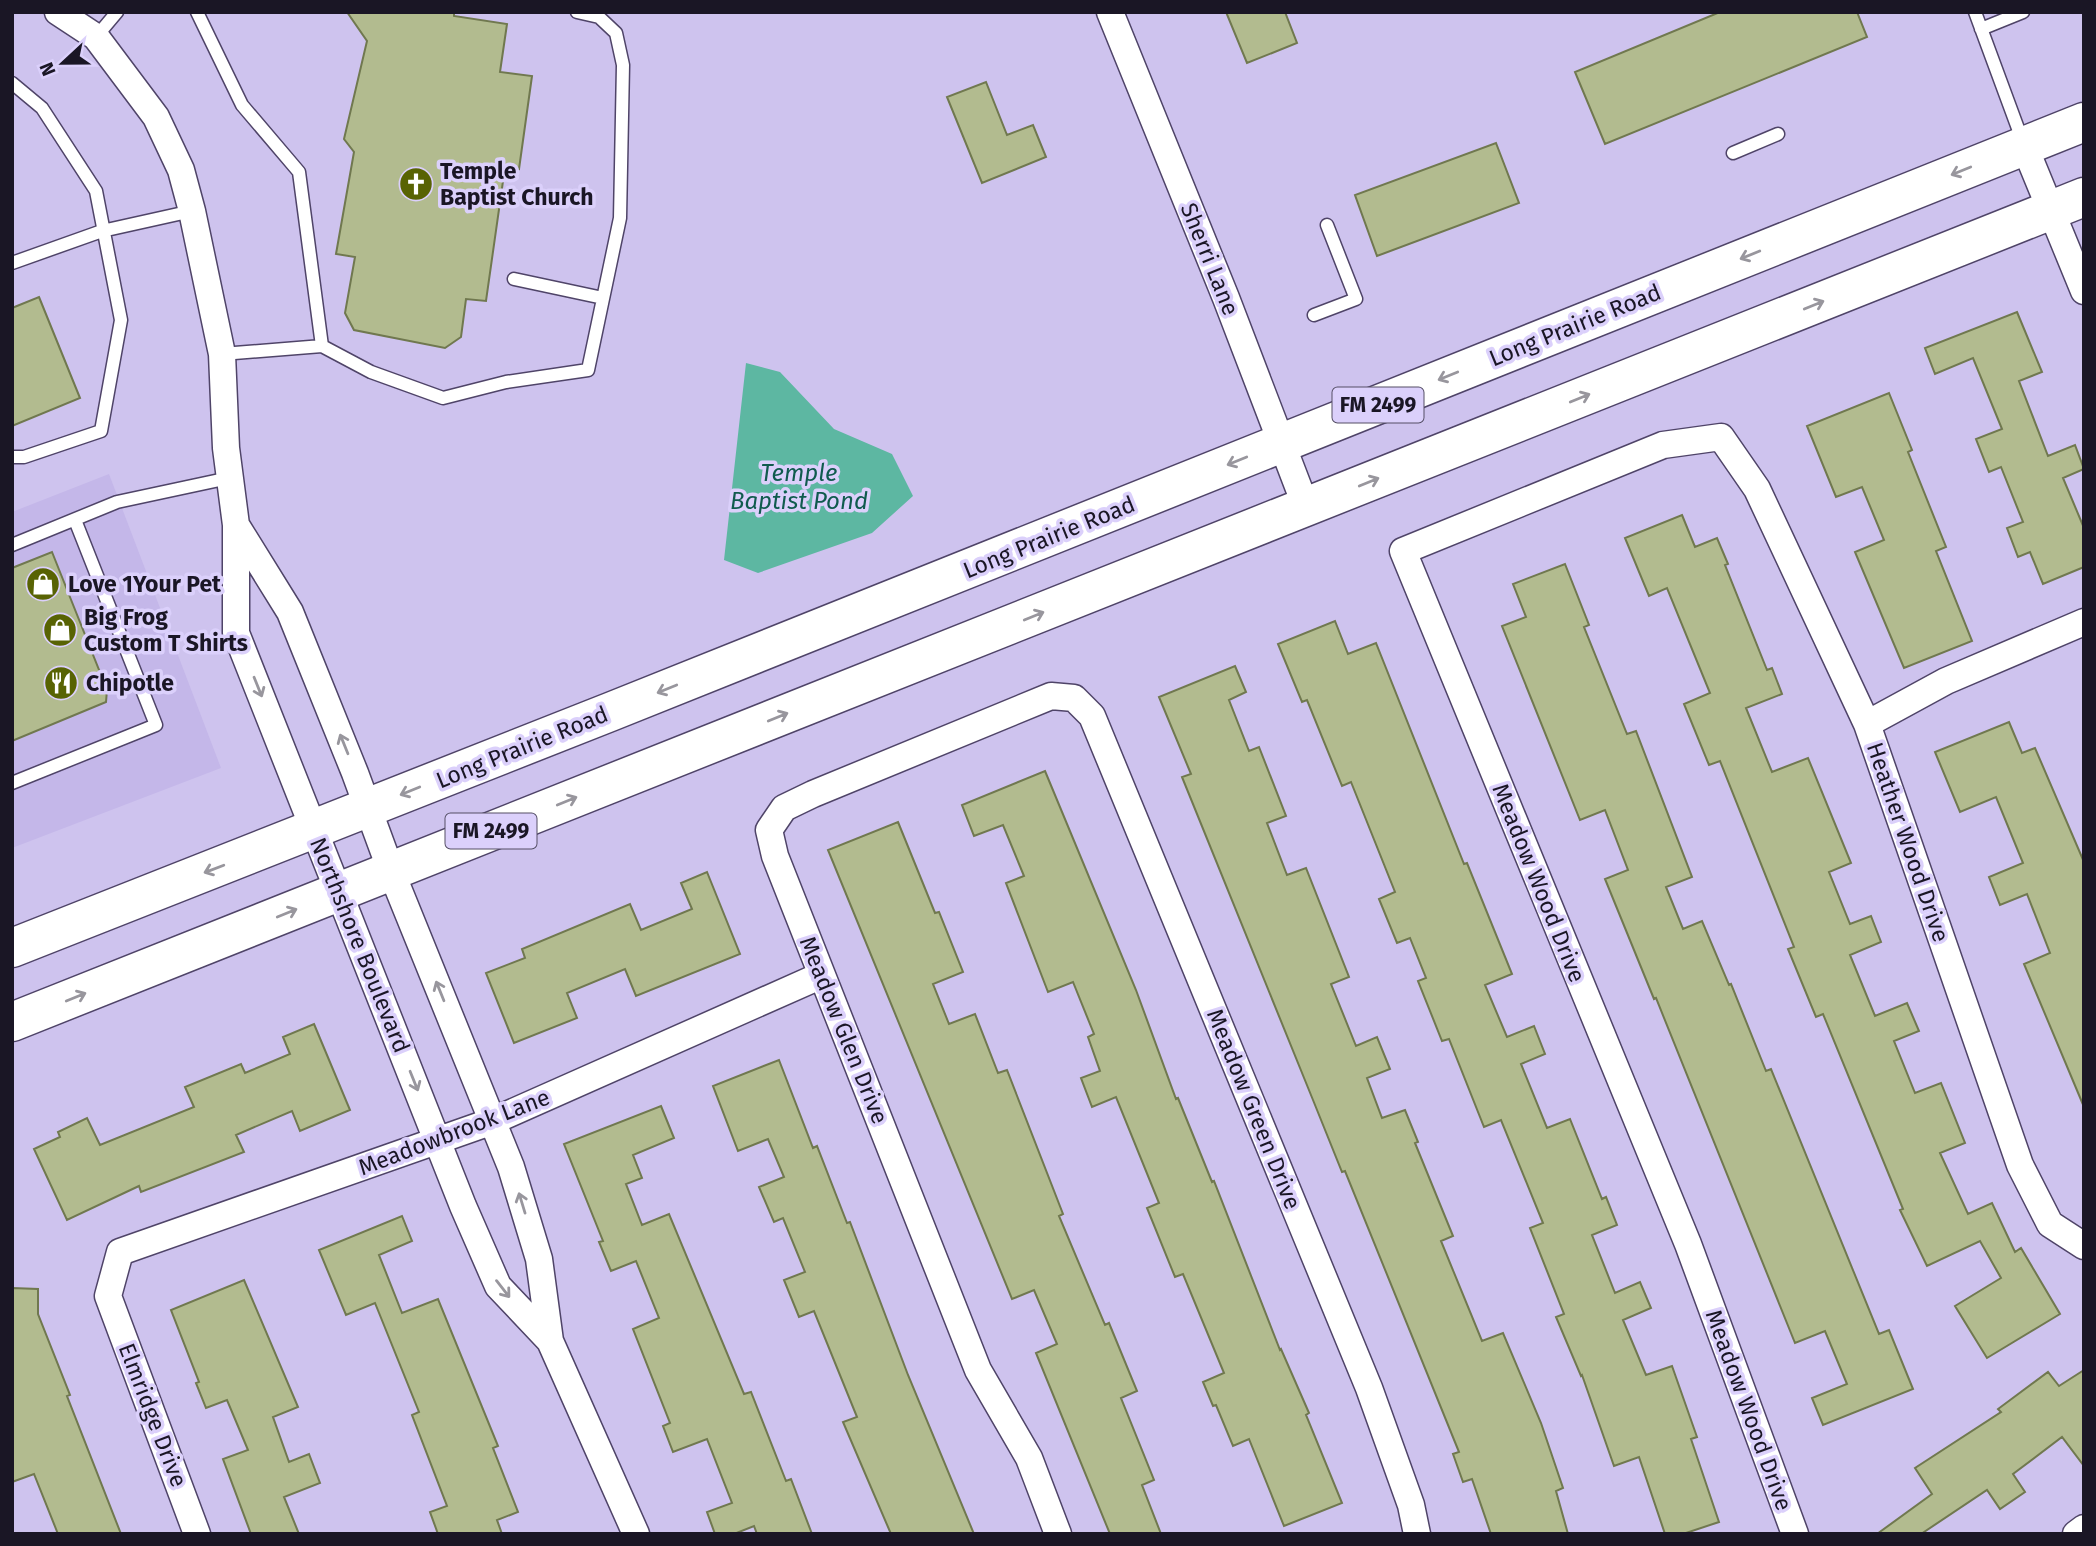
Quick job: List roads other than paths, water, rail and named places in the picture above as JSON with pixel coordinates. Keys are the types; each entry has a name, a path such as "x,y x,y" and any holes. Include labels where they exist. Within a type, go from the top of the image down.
{"main road":[{"name":"Long Prairie Road","path":"12,948 314,830 2084,122"},
{"name":"FM 2499","path":"12,1022 2068,204"}],"street":[{"name":"Northshore Boulevard","path":"58,12 96,37 156,117 181,170 222,354 229,478 236,525 236,633 498,1286 550,1341"},
{"name":"Sherri Lane","path":"1110,12 1226,298 1306,507"},
{"path":"2024,145 2068,204 2084,291"},
{"name":"Heather Wood Drive","path":"1721,437 1757,489 1867,724 2020,1165 2050,1224 2084,1246"},
{"name":"Meadow Wood Drive","path":"1721,437 1663,445 1403,551 1688,1244 1795,1534"},
{"name":"Northshore Boulevard","path":"236,525 290,612 369,808 391,871 511,1167 539,1259 550,1341 636,1534"},
{"path":"1867,724 1946,681 2084,622"},
{"name":"Meadow Glen Drive","path":"1058,1534 1029,1458 978,1370 775,856 769,830 784,808 813,794 1051,696 1070,698"},
{"name":"Meadow Green Drive","path":"1070,698 1074,698 1092,716 1369,1388 1411,1505 1417,1534"},
{"name":"Meadowbrook Lane","path":"108,1296 120,1252 493,1121 822,975"},
{"name":"Elmridge Drive","path":"108,1296 197,1534"},
{"path":"2076,1534 2084,1528"}],"lane":[{"path":"96,37 117,12"},
{"path":"197,12 242,104 299,172 322,346"},
{"path":"222,354 322,346 371,372 443,398 506,382 588,370 621,218 623,65 616,33 599,14 577,12"},
{"path":"1975,12 2024,145"},
{"path":"1981,29 2022,12"},
{"path":"12,83 41,108 96,191 121,320 101,431 24,457 12,457"},
{"path":"1733,153 1779,134"},
{"path":"12,263 102,231 192,211"},
{"path":"1314,315 1356,299 1327,225"},
{"path":"514,279 603,298"},
{"path":"12,545 117,502 229,478"},
{"path":"12,783 156,725 75,520"}],"water":[{"name":"Temple Baptist Pond","path":"746,363 780,372 834,429 892,454 913,496 872,533 758,573 724,560"}],"place":[{"name":"Temple Baptist Church","path":"416,184"},
{"name":"Love 1Your Pet","path":"43,584"},
{"name":"Big Frog Custom T Shirts","path":"60,630"},
{"name":"Chipotle","path":"61,683"}]}
